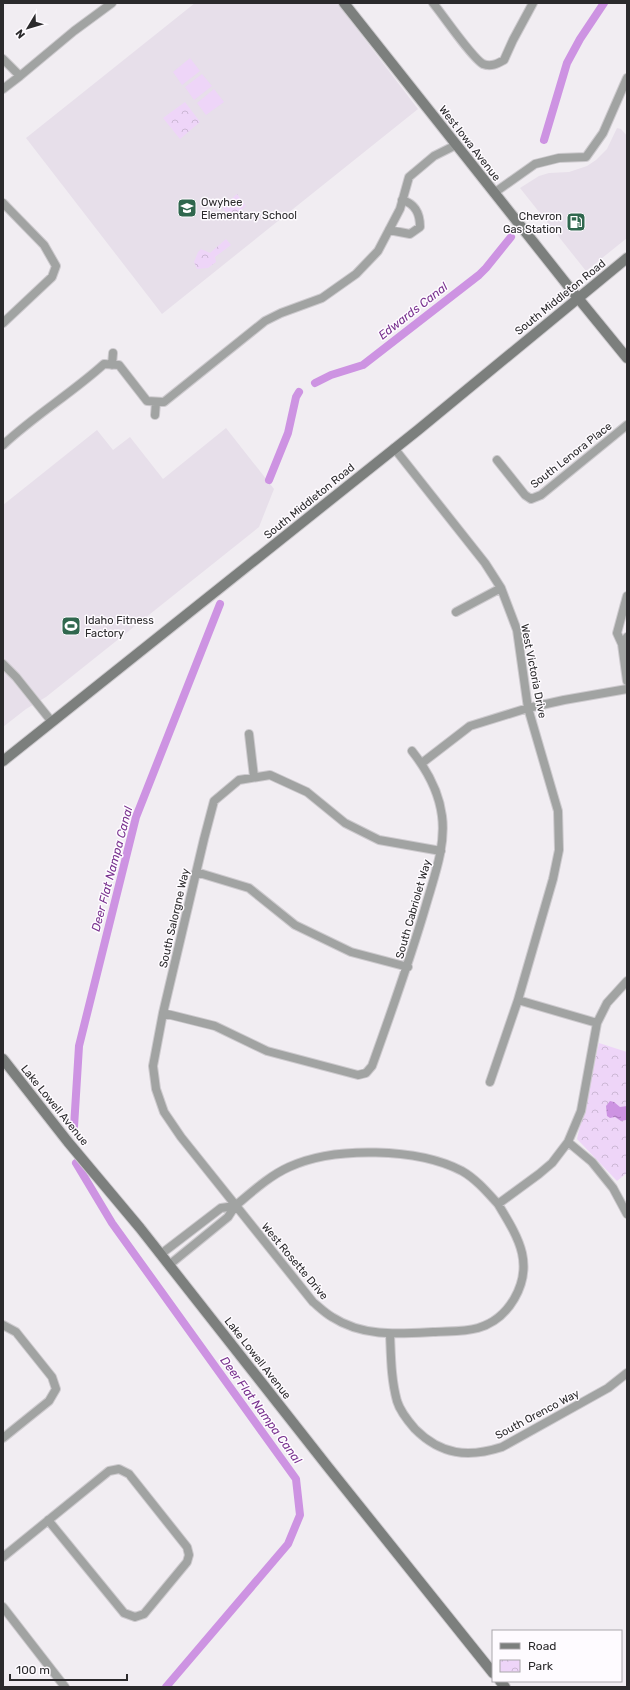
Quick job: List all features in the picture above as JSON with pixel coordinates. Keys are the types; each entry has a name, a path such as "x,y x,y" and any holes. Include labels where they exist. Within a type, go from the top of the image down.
{"street":[{"path":"3,89 74,31 112,3"},
{"path":"434,3 474,55 484,64 492,66 504,60 512,40 533,3"},
{"name":"West Iowa Avenue","path":"347,4 456,145 627,358"},
{"path":"3,59 20,76"},
{"path":"494,193 535,164 559,158 586,157 603,133 627,78"},
{"path":"3,445 21,428 85,382 104,364 119,366 147,401 164,402 265,321 281,313 322,298 356,274 378,251 402,200 409,177 434,156 456,145"},
{"path":"389,230 410,234 420,227 420,216 410,202 402,200"},
{"path":"3,203 44,245 56,266 52,277 3,323"},
{"name":"South Middleton Road","path":"3,761 394,448 627,258"},
{"path":"112,365 113,353"},
{"path":"155,415 156,402"},
{"name":"South Lenora Place","path":"497,460 524,495 531,499 541,495 627,425"},
{"name":"West Victoria Drive","path":"394,448 485,563 501,588 517,630 528,708 558,811 559,850 553,879 518,1000 490,1082"},
{"path":"456,612 501,588"},
{"path":"627,596 617,633 624,640 627,681"},
{"path":"3,664 16,677 52,722"},
{"path":"422,763 470,726 528,708 627,689"},
{"path":"249,734 254,777"},
{"name":"South Cabriolet Way","path":"163,1013 215,1026 267,1051 358,1075 366,1073 372,1066 408,967 441,851 442,816 433,782 422,763 412,751"},
{"name":"South Salorgne Way","path":"156,1089 153,1066 163,1013 214,801 239,780 270,775 307,792 345,823 379,840 441,851"},
{"path":"196,872 249,888 295,924 351,952 408,967"},
{"path":"498,1204 552,1163 568,1142 581,1111 596,1023 607,1003 627,981"},
{"path":"518,1000 596,1023"},
{"name":"Lake Lowell Avenue","path":"3,1059 68,1142 161,1254 332,1472 492,1672"},
{"name":"West Rosette Drive","path":"156,1089 164,1112 181,1137 235,1206 312,1302 332,1317 349,1326 366,1331 390,1334 478,1328 491,1322 503,1313 513,1302 520,1288 523,1275 522,1253 513,1231 498,1204 483,1186 462,1171 438,1162 408,1156 371,1152 347,1152 317,1156 273,1174 235,1206"},
{"path":"568,1142 592,1162 613,1188 627,1214"},
{"path":"161,1254 221,1208 235,1206"},
{"path":"169,1265 228,1217 235,1206"},
{"path":"3,1325 16,1332 52,1377 56,1389 49,1401 3,1438"},
{"name":"South Orenco Way","path":"390,1334 392,1375 398,1402 408,1422 423,1437 445,1450 464,1453 484,1453 502,1447 608,1388 627,1373"},
{"path":"3,1557 48,1520 109,1471 119,1469 129,1474 187,1547 189,1555 187,1562 144,1614 135,1617 124,1613 48,1520"},
{"path":"3,1607 65,1687"}],"shaded area":[{"name":"Owyhee Elementary School","path":"195,3 337,3 418,109 162,314 26,138"},
{"path":"617,128 621,129 627,136 627,238 586,271 520,188 539,176 549,173 569,172 587,166 596,160 607,149"},
{"path":"226,428 274,489 259,527 46,697 26,709 3,727 3,505 97,430 113,450 130,437 163,479"}],"green space":[{"path":"190,58 200,71 182,85 173,72"},
{"path":"202,74 212,86 194,100 185,87"},
{"path":"214,89 224,102 206,115 197,103"},
{"path":"185,102 200,122 180,139 163,118"},
{"path":"237,194 246,206 231,219 222,207"},
{"path":"226,239 231,245 215,257 216,262 208,268 197,269 194,262 198,252 201,249 210,253"},
{"path":"599,1043 627,1052 627,1173 617,1181 577,1139"}],"water":[{"path":"610,1101 614,1102 620,1107 627,1106 626,1120 621,1121 615,1117 610,1118 607,1116 606,1106"}],"waterway":[{"name":"Edwards Canal","path":"544,140 567,63 580,39 604,3"},
{"name":"Edwards Canal","path":"315,383 331,375 363,365 479,275 511,237"},
{"name":"Edwards Canal","path":"269,480 288,433 296,397 299,392"},
{"name":"Deer Flat Nampa Canal","path":"74,1127 79,1046 136,817 220,604"},
{"name":"Deer Flat Nampa Canal","path":"76,1163 112,1223 296,1479 300,1515 288,1544 166,1687"}],"place":[{"name":"Owyhee Elementary School","path":"187,208"},
{"name":"Chevron Gas Station","path":"576,222"},
{"name":"Idaho Fitness Factory","path":"71,626"}]}
